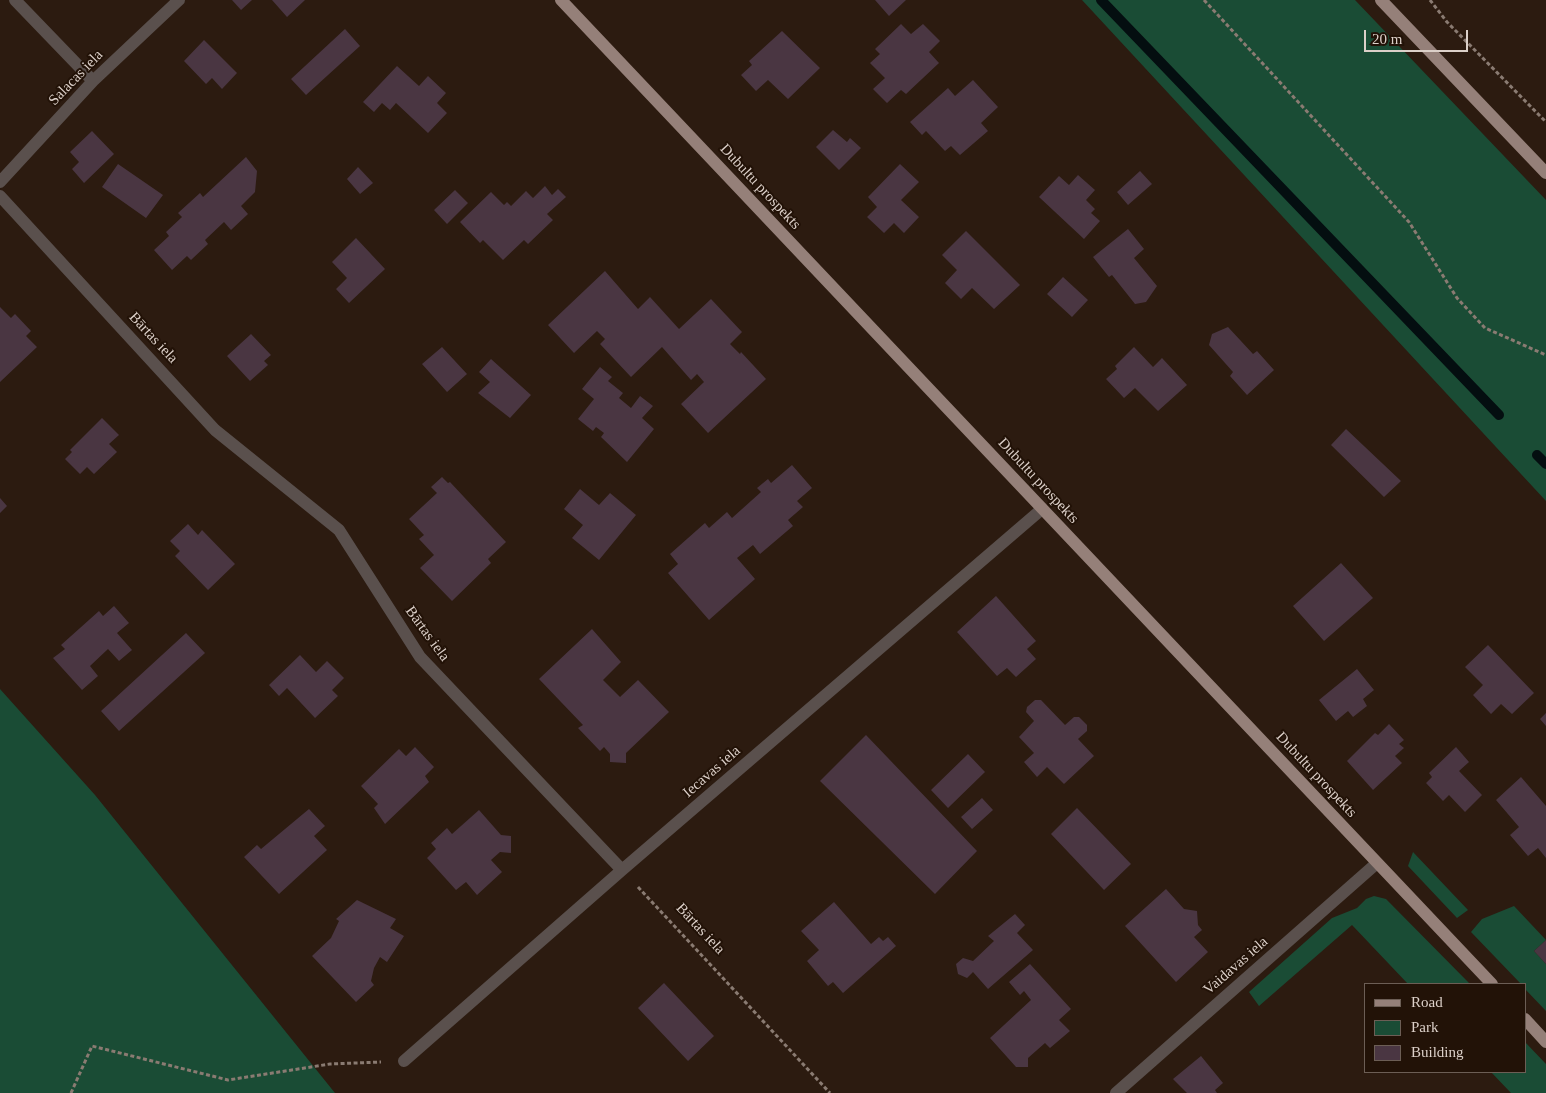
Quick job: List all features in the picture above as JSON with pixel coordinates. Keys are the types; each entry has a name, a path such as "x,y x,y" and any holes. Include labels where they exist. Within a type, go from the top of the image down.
{"main road":[{"name":"Dubultu prospekts","path":"561,0 1491,983"},
{"path":"1381,0 1546,173"},
{"path":"1526,1021 1546,1042"}],"street":[{"path":"15,0 93,81"},
{"name":"Salacas iela","path":"0,182 93,81 179,0"},
{"name":"Bārtas iela","path":"0,196 215,430 339,530 420,657 622,870"},
{"name":"Iecavas iela","path":"404,1061 622,870 1042,509"},
{"name":"Vaidavas iela","path":"1116,1093 1377,863"}],"path":[{"path":"1204,0 1409,222 1457,298 1485,328 1546,354"},
{"path":"1430,0 1447,22 1546,122"},
{"name":"Bārtas iela","path":"622,870 830,1093"},
{"path":"71,1093 92,1046 228,1080 330,1064 404,1061"}],"green space":[{"path":"1082,0 1355,0 1546,200 1546,501"},
{"path":"0,689 95,795 335,1093 0,1093"},
{"path":"1413,852 1468,910 1457,918 1408,866"},
{"path":"1374,896 1386,899 1469,983 1407,983 1352,925 1259,1006 1249,992 1332,918 1357,908 1366,899"},
{"path":"1514,906 1546,940 1534,951 1546,964 1546,1011 1526,990 1526,983 1520,983 1471,932 1482,919"},
{"path":"1526,1043 1546,1064 1546,1093 1511,1093 1492,1073 1526,1073"}],"building":[{"path":"232,0 252,0 241,10"},
{"path":"272,0 305,0 287,17"},
{"path":"875,0 906,0 889,16"},
{"path":"901,24 911,34 923,24 940,41 929,52 939,63 906,94 901,90 887,103 873,89 885,78 870,63 880,54 875,49"},
{"path":"345,29 360,46 306,95 291,79"},
{"path":"782,31 820,68 788,99 768,80 756,91 741,75 752,65 749,61"},
{"path":"204,40 237,73 222,89 212,78 206,84 184,61"},
{"path":"397,66 419,86 428,76 446,93 437,103 447,113 428,133 396,103 390,110 382,103 374,112 363,102"},
{"path":"973,80 998,107 981,123 988,131 960,155 951,146 945,151 926,131 922,135 910,122 948,88 955,96"},
{"path":"833,130 847,142 850,138 861,148 839,170 816,147"},
{"path":"92,131 114,154 84,183 72,169 79,162 70,152"},
{"path":"246,157 257,171 255,192 241,206 248,214 231,230 224,222 205,240 208,244 191,260 187,256 172,270 154,250 169,236 166,232 182,217 178,213 200,193 203,197"},
{"path":"118,164 163,195 146,218 102,187"},
{"path":"900,164 919,182 901,200 919,217 904,233 894,223 884,233 867,217 877,207 868,197"},
{"path":"358,167 373,183 360,194 347,179"},
{"path":"1140,171 1152,184 1128,205 1117,192"},
{"path":"1078,175 1095,190 1086,200 1095,209 1091,213 1100,221 1084,239 1039,197 1059,176 1069,185"},
{"path":"545,186 552,195 558,189 566,197 547,214 553,220 528,244 524,240 503,260 483,240 480,243 460,222 491,192 504,205 507,202 511,206 526,191 533,198"},
{"path":"455,190 468,203 447,224 434,210"},
{"path":"1128,229 1144,249 1134,258 1157,286 1146,302 1135,304 1112,275 1109,277 1093,257"},
{"path":"966,231 1020,285 994,309 972,288 961,299 945,283 957,270 942,255"},
{"path":"356,238 385,269 349,303 336,289 347,278 332,262"},
{"path":"605,271 638,309 650,297 679,329 711,299 742,332 730,344 740,354 741,352 766,379 708,433 681,404 704,382 697,374 691,380 662,347 631,377 600,344 605,339 597,331 574,353 548,325"},
{"path":"1063,277 1088,300 1072,317 1047,294"},
{"path":"0,307 11,318 15,314 31,331 26,336 37,347 0,382"},
{"path":"1228,327 1253,354 1257,351 1274,370 1247,395 1230,376 1233,372 1209,345 1212,334"},
{"path":"251,334 271,355 264,361 268,365 250,381 227,356"},
{"path":"442,347 467,374 447,392 422,364"},
{"path":"1134,347 1153,367 1162,358 1187,385 1158,411 1135,388 1124,398 1106,379 1117,369 1115,366"},
{"path":"491,359 531,395 510,418 478,393 490,382 479,372"},
{"path":"600,367 612,377 608,381 623,393 619,398 631,408 640,396 653,406 642,418 654,429 627,462 601,437 604,433 596,427 593,431 578,419 594,399 582,389"},
{"path":"102,418 119,435 109,444 117,452 94,474 87,467 80,474 65,459 72,452 70,450"},
{"path":"1346,429 1401,481 1384,497 1331,445"},
{"path":"792,465 812,488 797,501 803,507 788,520 793,526 760,554 753,545 737,558 755,579 709,620 668,573 678,564 670,554 705,523 709,528 727,512 732,518 761,492 757,488 768,479 771,483"},
{"path":"442,477 448,483 450,482 506,542 488,559 491,563 452,601 420,568 434,555 419,539 424,535 409,519 437,493 431,487"},
{"path":"580,489 599,505 610,493 636,515 599,560 572,538 583,525 564,509"},
{"path":"0,498 7,506 0,513"},
{"path":"188,524 198,535 202,530 235,564 208,590 175,556 180,551 170,541"},
{"path":"1341,563 1373,598 1324,641 1293,606"},
{"path":"996,596 1036,641 1027,649 1036,659 1016,677 1007,668 997,676 957,632"},
{"path":"114,606 129,623 117,633 132,650 119,661 108,649 90,666 98,676 82,690 53,658 65,649 61,645 99,611 103,616"},
{"path":"592,629 621,662 603,680 620,697 638,680 669,712 626,753 626,763 610,762 610,754 604,747 600,751 578,728 583,725 539,679"},
{"path":"186,633 205,653 119,731 101,711"},
{"path":"1488,645 1534,693 1512,714 1501,704 1491,714 1473,695 1483,685 1465,667"},
{"path":"300,655 316,672 327,661 344,678 332,690 338,696 315,718 287,688 279,696 269,685"},
{"path":"1357,669 1374,690 1363,699 1367,706 1353,717 1348,711 1336,721 1319,700"},
{"path":"1035,700 1041,700 1065,725 1074,717 1079,717 1087,725 1087,731 1078,739 1094,756 1064,784 1047,767 1037,777 1024,762 1034,753 1019,737 1034,721 1026,712 1027,707"},
{"path":"1546,713 1546,726 1540,719"},
{"path":"1389,724 1404,740 1399,744 1404,748 1395,756 1402,763 1373,790 1347,761 1375,733 1378,735"},
{"path":"866,735 977,851 935,894 820,781"},
{"path":"415,747 434,767 425,776 429,782 385,824 374,808 378,804 361,786 399,749 406,756"},
{"path":"1456,747 1469,762 1459,771 1482,795 1465,812 1449,795 1443,801 1426,783 1432,777 1429,773"},
{"path":"968,754 985,772 948,808 931,790"},
{"path":"1521,777 1546,806 1546,858 1538,848 1528,856 1510,835 1519,827 1496,800"},
{"path":"982,798 993,810 972,829 961,817"},
{"path":"1077,808 1131,864 1104,890 1051,834"},
{"path":"309,809 325,826 314,836 327,850 279,894 244,857 257,845 261,849"},
{"path":"479,810 501,835 511,836 511,853 500,852 491,860 502,872 477,895 466,882 456,890 427,858 436,849 431,843 447,828 452,834"},
{"path":"1166,889 1184,909 1197,911 1198,925 1202,930 1194,937 1208,952 1176,982 1125,926"},
{"path":"357,900 396,919 390,928 404,936 387,962 380,957 374,968 371,981 374,985 356,1002 312,956 331,938 339,921 336,919"},
{"path":"834,902 871,944 879,937 883,941 888,937 896,946 843,993 833,982 828,986 807,961 819,950 801,931"},
{"path":"1015,914 1025,925 1017,933 1033,950 988,989 973,972 967,978 958,974 956,964 963,958 973,961 994,941 988,936"},
{"path":"1546,940 1546,964 1534,951"},
{"path":"1030,964 1071,1009 1059,1020 1070,1031 1050,1048 1045,1043 1028,1058 1028,1067 1016,1067 990,1038 1031,1000 1024,991 1020,995 1009,982"},
{"path":"664,983 714,1036 688,1061 638,1008"},
{"path":"1201,1056 1223,1083 1215,1090 1217,1093 1187,1093 1173,1079"}],"waterway":[{"path":"1101,0 1499,415"},
{"path":"1537,455 1546,464"}]}
